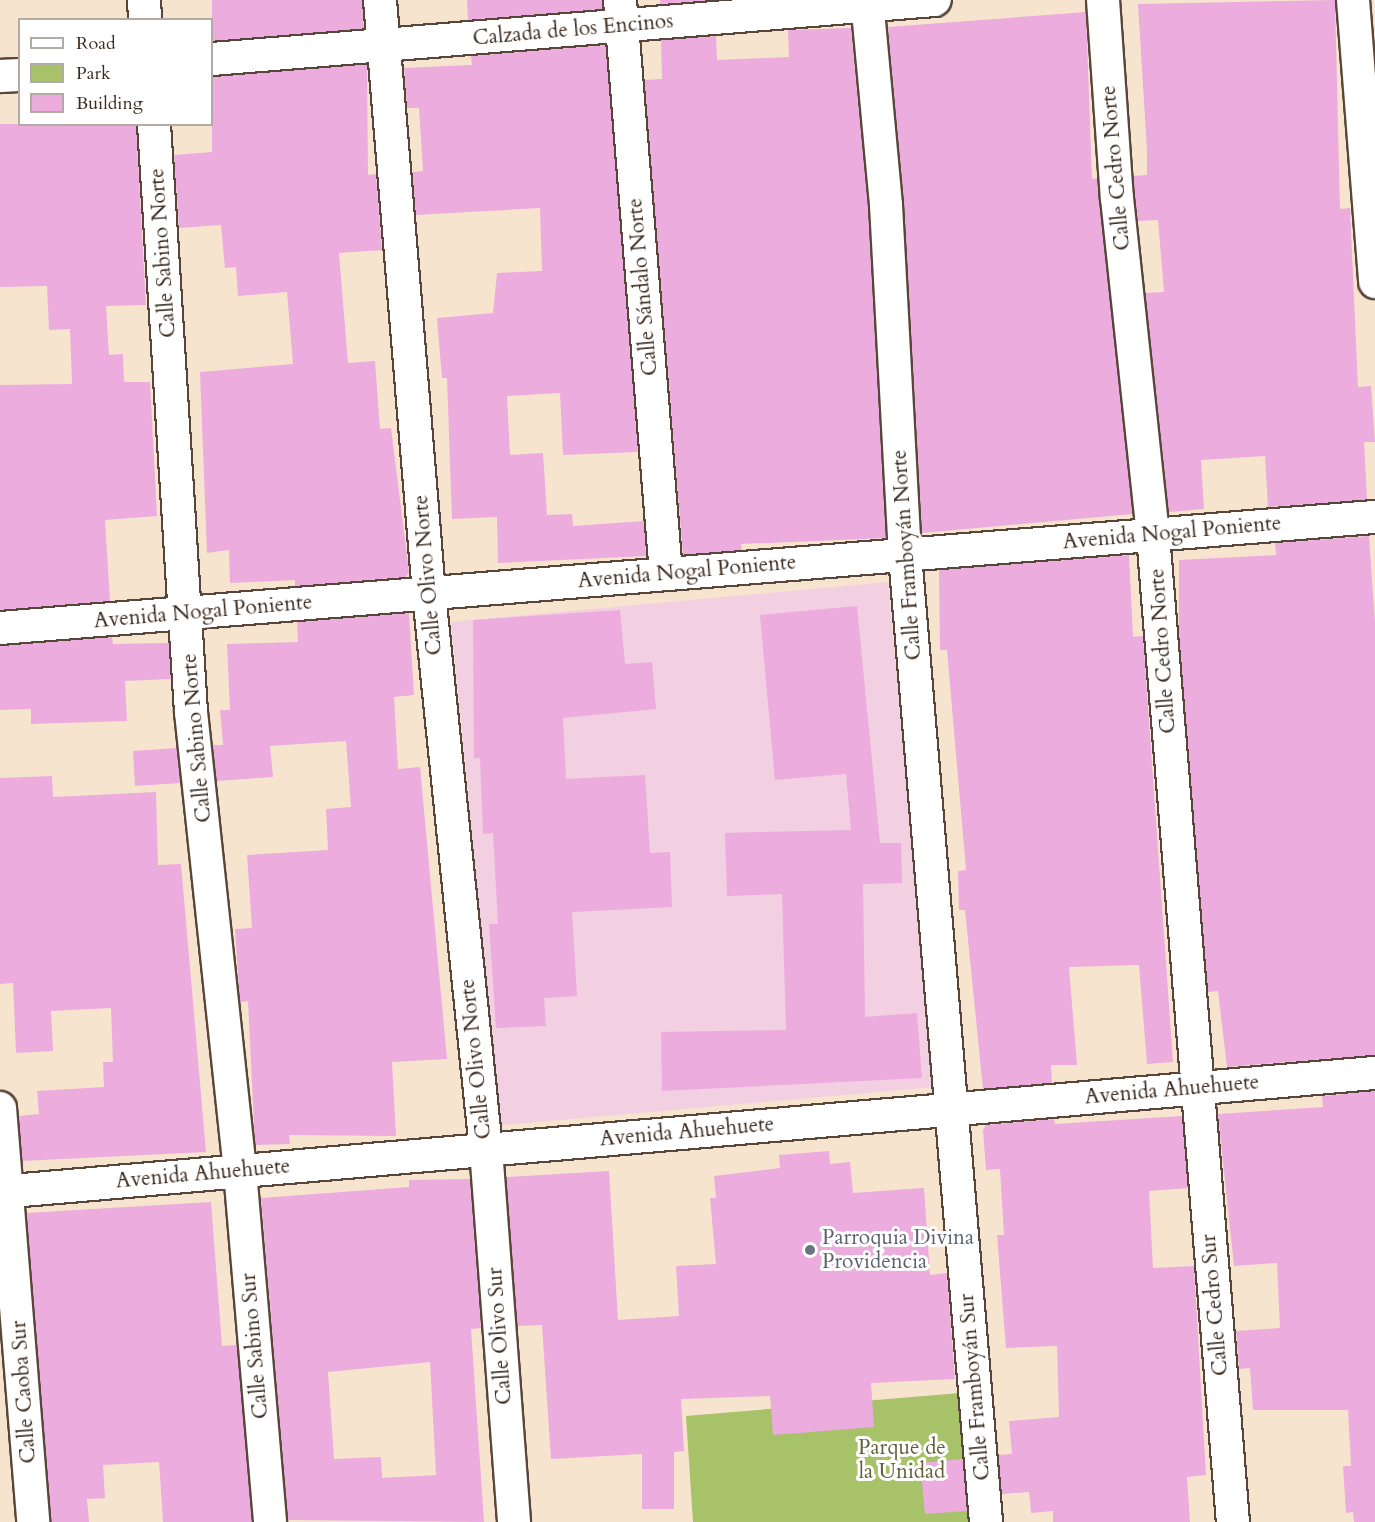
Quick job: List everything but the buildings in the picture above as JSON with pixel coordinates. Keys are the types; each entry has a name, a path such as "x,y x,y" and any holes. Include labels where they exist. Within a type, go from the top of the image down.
{"street":[{"path":"144,0 145,18"},
{"name":"Calle Olivo Norte","path":"380,0 429,594 486,1149"},
{"name":"Calzada de los Encinos","path":"213,59 383,45 620,13 935,0"},
{"name":"Calle Cedro Norte","path":"1103,0 1117,198 1154,535 1197,1088"},
{"path":"1353,0 1375,282"},
{"name":"Calle Framboyán Norte","path":"867,3 886,205 905,555 952,1109"},
{"name":"Calle Sándalo Norte","path":"620,13 666,574"},
{"path":"0,76 18,75"},
{"name":"Calle Sabino Norte","path":"154,126 188,612 191,712 240,1171"},
{"name":"Avenida Nogal Poniente","path":"0,628 1375,517"},
{"name":"Avenida Ahuehuete","path":"5,1192 1375,1073"},
{"name":"Calle Cedro Sur","path":"1197,1088 1233,1522"},
{"name":"Calle Caoba Sur","path":"0,1108 33,1522"},
{"name":"Calle Framboyán Sur","path":"952,1109 986,1522"},
{"name":"Calle Olivo Sur","path":"486,1149 514,1522"},
{"name":"Calle Sabino Sur","path":"240,1171 270,1522"}],"shaded area":[{"path":"888,582 935,1087 501,1125 451,622"}],"green space":[{"name":"Parque de la Unidad","path":"960,1393 971,1522 693,1522 686,1416"}],"place":[{"name":"Parroquia Divina Providencia","path":"810,1250"}]}
